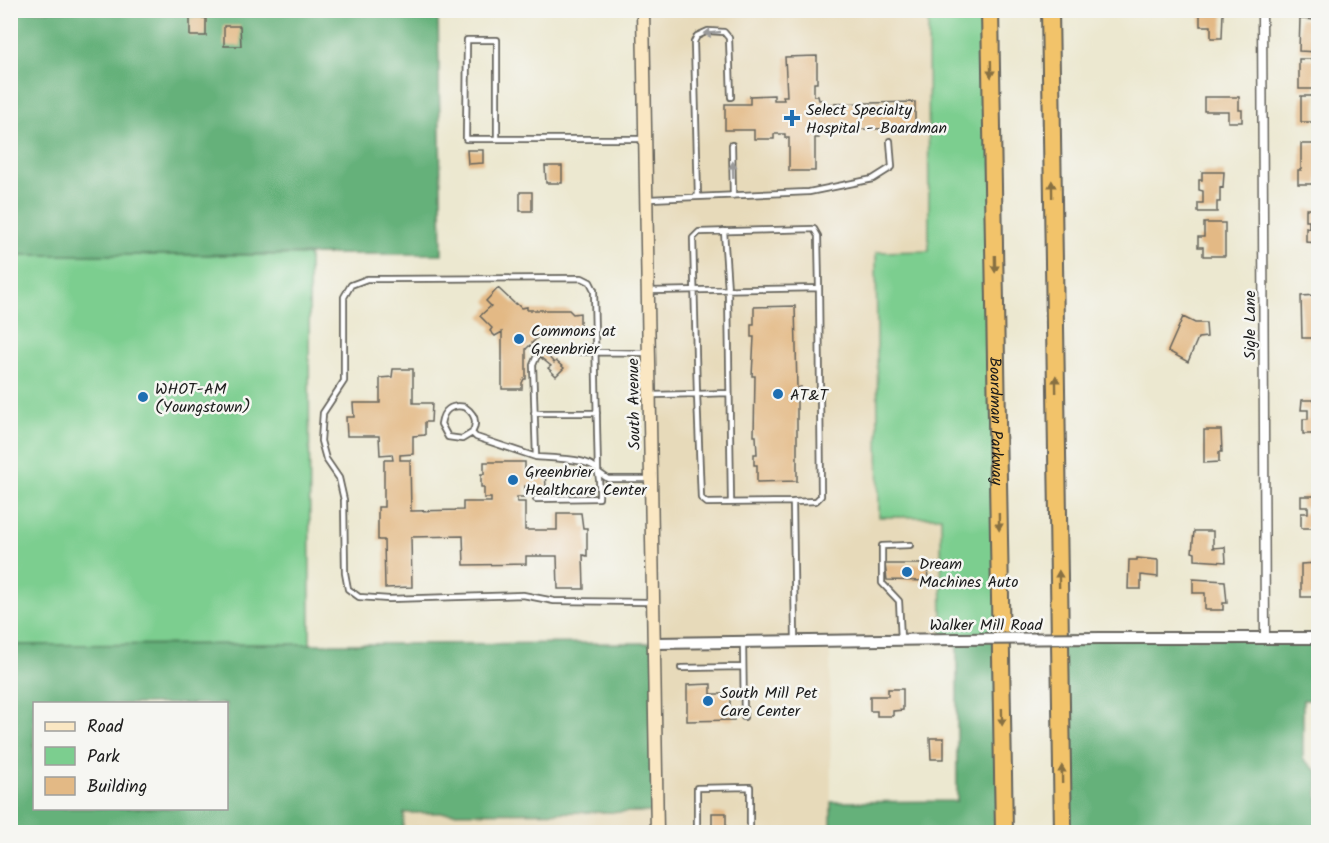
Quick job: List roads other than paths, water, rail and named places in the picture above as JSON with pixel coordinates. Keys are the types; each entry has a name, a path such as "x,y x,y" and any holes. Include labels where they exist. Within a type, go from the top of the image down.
{"highway":[{"name":"Boardman Parkway","path":"990,10 1004,832"},
{"path":"1050,10 1063,832"}],"main road":[{"name":"South Avenue","path":"643,10 657,832"}],"street":[{"name":"Sigle Lane","path":"1262,10 1265,638"},
{"name":"Walker Mill Road","path":"654,643 901,639 1318,638"}],"lane":[{"path":"698,197 694,42 697,36 708,31 724,32 729,38 731,97"},
{"path":"497,140 497,40 467,40 466,140 497,140 645,139"},
{"path":"646,199 809,192 873,179 892,167 890,141"},
{"path":"732,145 733,196"},
{"path":"814,229 818,236 821,496 816,501 707,503 701,498 693,238 699,231 724,231 814,229"},
{"path":"724,231 728,290 731,502"},
{"path":"536,499 599,498 594,290 590,282 582,278 367,279 351,285 344,297 344,381 323,413 321,441 326,459 339,478 344,500 345,573 348,589 359,597 388,599 523,594 554,601 653,602"},
{"path":"648,291 819,288"},
{"path":"546,351 649,353"},
{"path":"536,358 533,365 536,457"},
{"path":"650,395 728,393"},
{"path":"458,405 471,411 476,424 472,433 462,439 448,436 441,424 445,411 458,405"},
{"path":"534,413 597,413"},
{"path":"472,433 485,442 536,457 563,458 592,465 608,479 651,479"},
{"path":"793,502 795,640"},
{"path":"901,639 899,601 882,583 882,546 910,545"},
{"path":"743,641 744,717"},
{"path":"681,668 743,667"},
{"path":"698,832 697,788 750,787 750,832"}],"place":[{"name":"Select Specialty Hospital - Boardman","path":"792,118"},
{"name":"Commons at Greenbrier","path":"519,339"},
{"name":"AT&T","path":"778,394"},
{"name":"WHOT-AM (Youngstown)","path":"143,397"},
{"name":"Greenbrier Healthcare Center","path":"513,480"},
{"name":"Dream Machines Auto","path":"907,572"},
{"name":"South Mill Pet Care Center","path":"708,701"}]}
